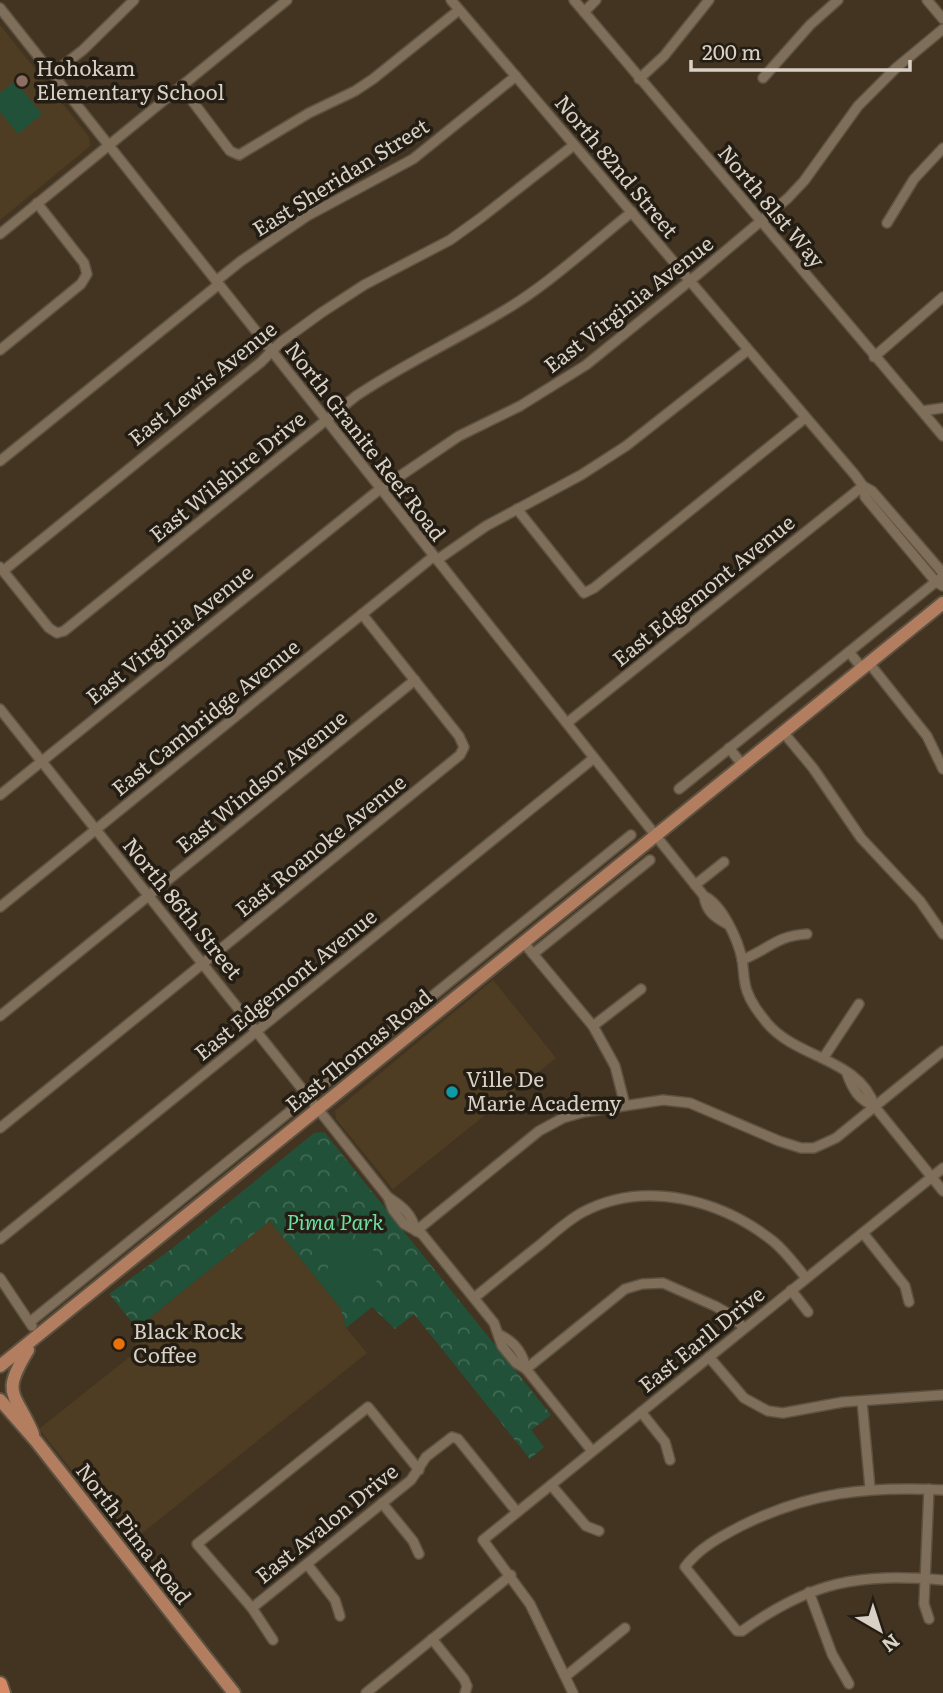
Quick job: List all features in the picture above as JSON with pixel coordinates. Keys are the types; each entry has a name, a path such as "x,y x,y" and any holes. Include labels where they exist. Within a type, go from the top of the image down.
{"highway":[{"path":"0,1684 3,1693"}],"main road":[{"name":"East Thomas Road","path":"0,1366 943,603"},
{"path":"36,1441 25,1416 9,1394 8,1385 16,1366 40,1335"},
{"name":"North Pima Road","path":"0,1400 36,1441 234,1693"}],"street":[{"path":"0,7 7,0"},
{"path":"52,74 83,50 134,0"},
{"path":"0,234 287,0"},
{"name":"North 82nd Street","path":"451,0 863,486 872,491 941,579"},
{"name":"North 81st Way","path":"574,0 943,436"},
{"path":"584,12 596,0"},
{"path":"639,79 664,57 709,0"},
{"path":"763,78 810,25 838,0"},
{"path":"927,0 943,19"},
{"name":"North Granite Reef Road","path":"0,7 655,835 704,896 713,900 722,912 737,944 747,993 768,1024 790,1044 824,1057 863,1084 875,1107 943,1191"},
{"path":"181,86 230,151 239,155 309,113 355,91 460,10"},
{"name":"East Virginia Avenue","path":"0,795 380,489 460,436 554,386 586,365 690,281 762,222 804,181 842,125 876,86 943,29"},
{"name":"East Sheridan Street","path":"0,461 241,261 307,216 413,159 516,76"},
{"name":"East Lewis Avenue","path":"1,569 311,320 364,285 450,240 575,145"},
{"path":"887,223 914,179 943,148"},
{"path":"0,349 81,284 88,274 84,263 37,203"},
{"name":"East Wilshire Drive","path":"1,569 49,628 57,632 67,629 326,420 392,372 511,306 632,212"},
{"path":"874,356 943,297"},
{"name":"East Cambridge Avenue","path":"0,907 435,558 486,526 581,475 626,446 748,350"},
{"path":"922,411 943,408"},
{"path":"517,509 584,593 594,589 805,418"},
{"name":"East Edgemont Avenue","path":"567,723 863,486"},
{"path":"679,789 941,579"},
{"path":"362,614 415,680"},
{"path":"849,652 866,665 927,736 943,769"},
{"name":"East Roanoke Avenue","path":"0,1128 458,757 464,747 459,736 415,680"},
{"name":"East Windsor Avenue","path":"0,1016 415,680"},
{"name":"North 86th Street","path":"0,709 388,1197 393,1210 404,1224 422,1234 494,1323 500,1335 510,1340 524,1356 526,1369 593,1451"},
{"path":"783,732 813,768 861,838 920,901 943,934"},
{"path":"729,748 742,764"},
{"name":"East Edgemont Avenue","path":"0,1238 594,758"},
{"name":"East Thomas Road","path":"30,1322 631,835"},
{"path":"533,954 650,860"},
{"path":"695,884 724,862"},
{"path":"742,960 758,954 780,938 807,934"},
{"path":"523,942 593,1026 615,1066 625,1105"},
{"path":"593,1026 641,989"},
{"path":"824,1057 859,1004"},
{"path":"416,1231 539,1131 563,1118 584,1112 663,1100 690,1103 792,1146 814,1148 836,1138 943,1051"},
{"name":"East Earll Drive","path":"511,1576 483,1540 943,1168"},
{"path":"474,1298 571,1219 601,1204 641,1195 671,1196 692,1201 737,1219 776,1244 806,1278"},
{"path":"863,1233 905,1286 909,1302"},
{"path":"0,1278 40,1335"},
{"path":"526,1369 625,1290 642,1284 663,1283 715,1306 731,1315 744,1328"},
{"path":"791,1290 808,1312"},
{"path":"709,1357 744,1398 768,1411 783,1413 862,1401 943,1395"},
{"path":"862,1401 870,1488"},
{"path":"273,1640 251,1608 197,1544 368,1407 419,1470"},
{"path":"641,1412 665,1442 670,1460"},
{"name":"East Avalon Drive","path":"251,1608 411,1479 426,1457 452,1437 458,1439 517,1512"},
{"path":"551,1485 586,1526 599,1531"},
{"path":"943,1490 870,1488 803,1501 765,1515 716,1539 695,1554 685,1567 737,1631 783,1603 834,1584 891,1576 943,1580"},
{"path":"929,1489 924,1604 929,1619"},
{"path":"382,1503 413,1541 419,1554"},
{"path":"306,1564 335,1600 340,1616"},
{"path":"366,1693 511,1576 530,1604 573,1693"},
{"path":"809,1592 832,1654 849,1684"},
{"path":"566,1676 625,1628"},
{"path":"432,1639 464,1679 466,1690"}],"shaded area":[{"name":"Hohokam Elementary School","path":"0,25 89,137 90,146 0,220"},
{"path":"493,980 556,1058 393,1189 336,1119 335,1111"},
{"path":"270,1221 341,1309 346,1328 367,1353 126,1546 101,1513 90,1493 39,1429 132,1355 136,1343 133,1338 141,1333 137,1328"}],"green space":[{"path":"15,81 42,114 18,134 0,112 0,93"},
{"name":"Pima Park","path":"314,1133 325,1133 551,1415 531,1430 544,1447 530,1459 414,1314 395,1329 372,1307 346,1328 341,1309 270,1221 137,1328 109,1294 170,1250"},
{"path":"361,1222 389,1233 383,1248 355,1237"},
{"path":"354,1242 373,1249 380,1268 373,1287 354,1294 335,1287 328,1268 335,1249"}],"place":[{"name":"Hohokam Elementary School","path":"22,81"},
{"name":"Ville De Marie Academy","path":"452,1092"},
{"name":"Black Rock Coffee","path":"119,1344"}]}
